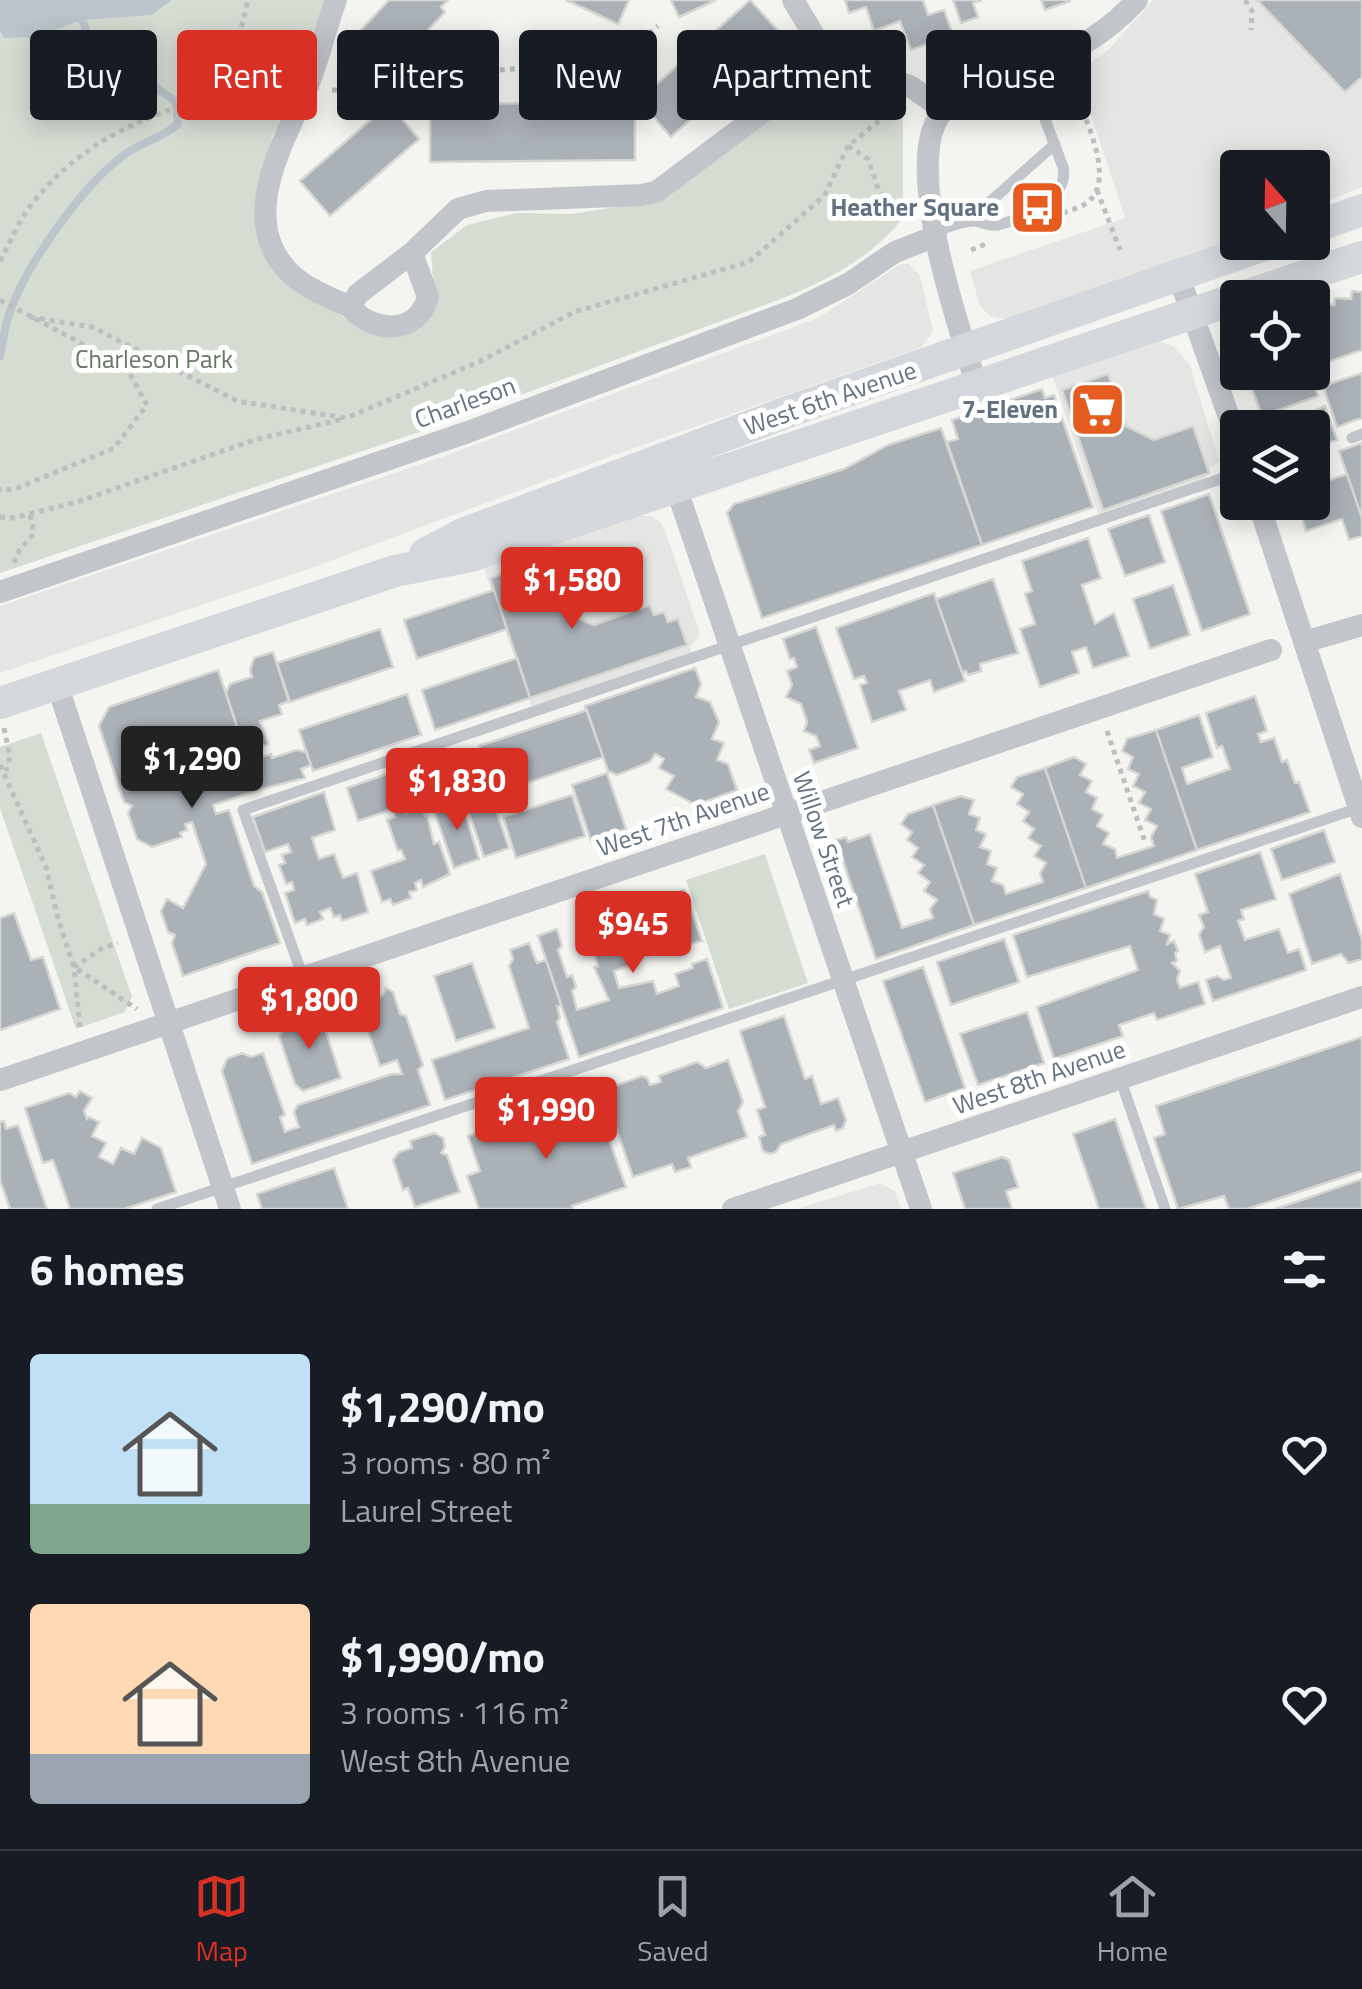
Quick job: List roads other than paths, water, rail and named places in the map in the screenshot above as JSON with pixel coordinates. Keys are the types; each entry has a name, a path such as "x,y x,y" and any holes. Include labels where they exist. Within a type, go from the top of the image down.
{"main road":[{"path":"1330,222 1362,210"},
{"name":"West 6th Avenue","path":"1291,280 1362,256"},
{"name":"West 6th Avenue","path":"395,570 464,534 793,410 1225,260"},
{"name":"West 6th Avenue","path":"0,703 395,570 471,556 1220,304"}],"street":[{"path":"336,0 308,86 271,170 267,224 272,246 291,274 350,307 368,322 399,327 419,316 428,297 412,253"},
{"path":"793,0 811,30"},
{"path":"1091,40 1137,0"},
{"path":"350,307 358,294 412,253 444,219 472,204 656,192 752,120"},
{"path":"939,120 930,140 936,233 977,386"},
{"name":"Charleson","path":"10,588 468,432 798,308 936,233"},
{"path":"1179,277 1227,410"},
{"name":"Willow Street","path":"676,487 921,1209"},
{"path":"1264,520 1361,811"},
{"path":"1294,612 1270,650 1314,671"},
{"path":"1304,642 1362,625"},
{"name":"West 7th Avenue","path":"0,1080 1270,650"},
{"path":"57,684 226,1198"},
{"name":"West 8th Avenue","path":"733,1209 1362,997"}],"lane":[{"path":"975,221 985,226 1000,224 1060,192 1066,180 1046,120"},
{"path":"936,233 975,221 991,201 1055,144"},
{"path":"303,977 242,810 1220,479"},
{"path":"157,1209 226,1198 843,980 1361,811"},
{"path":"1120,1078 1165,1209"}],"waterway":[{"path":"0,356 16,298 56,229 91,186 124,155 178,124 176,102 90,38 82,20"}],"place":[{"name":"Heather Square","path":"1038,207"},
{"name":"7-Eleven","path":"1097,409"}],"park label":[{"name":"Charleson Park","path":"154,359"}]}
